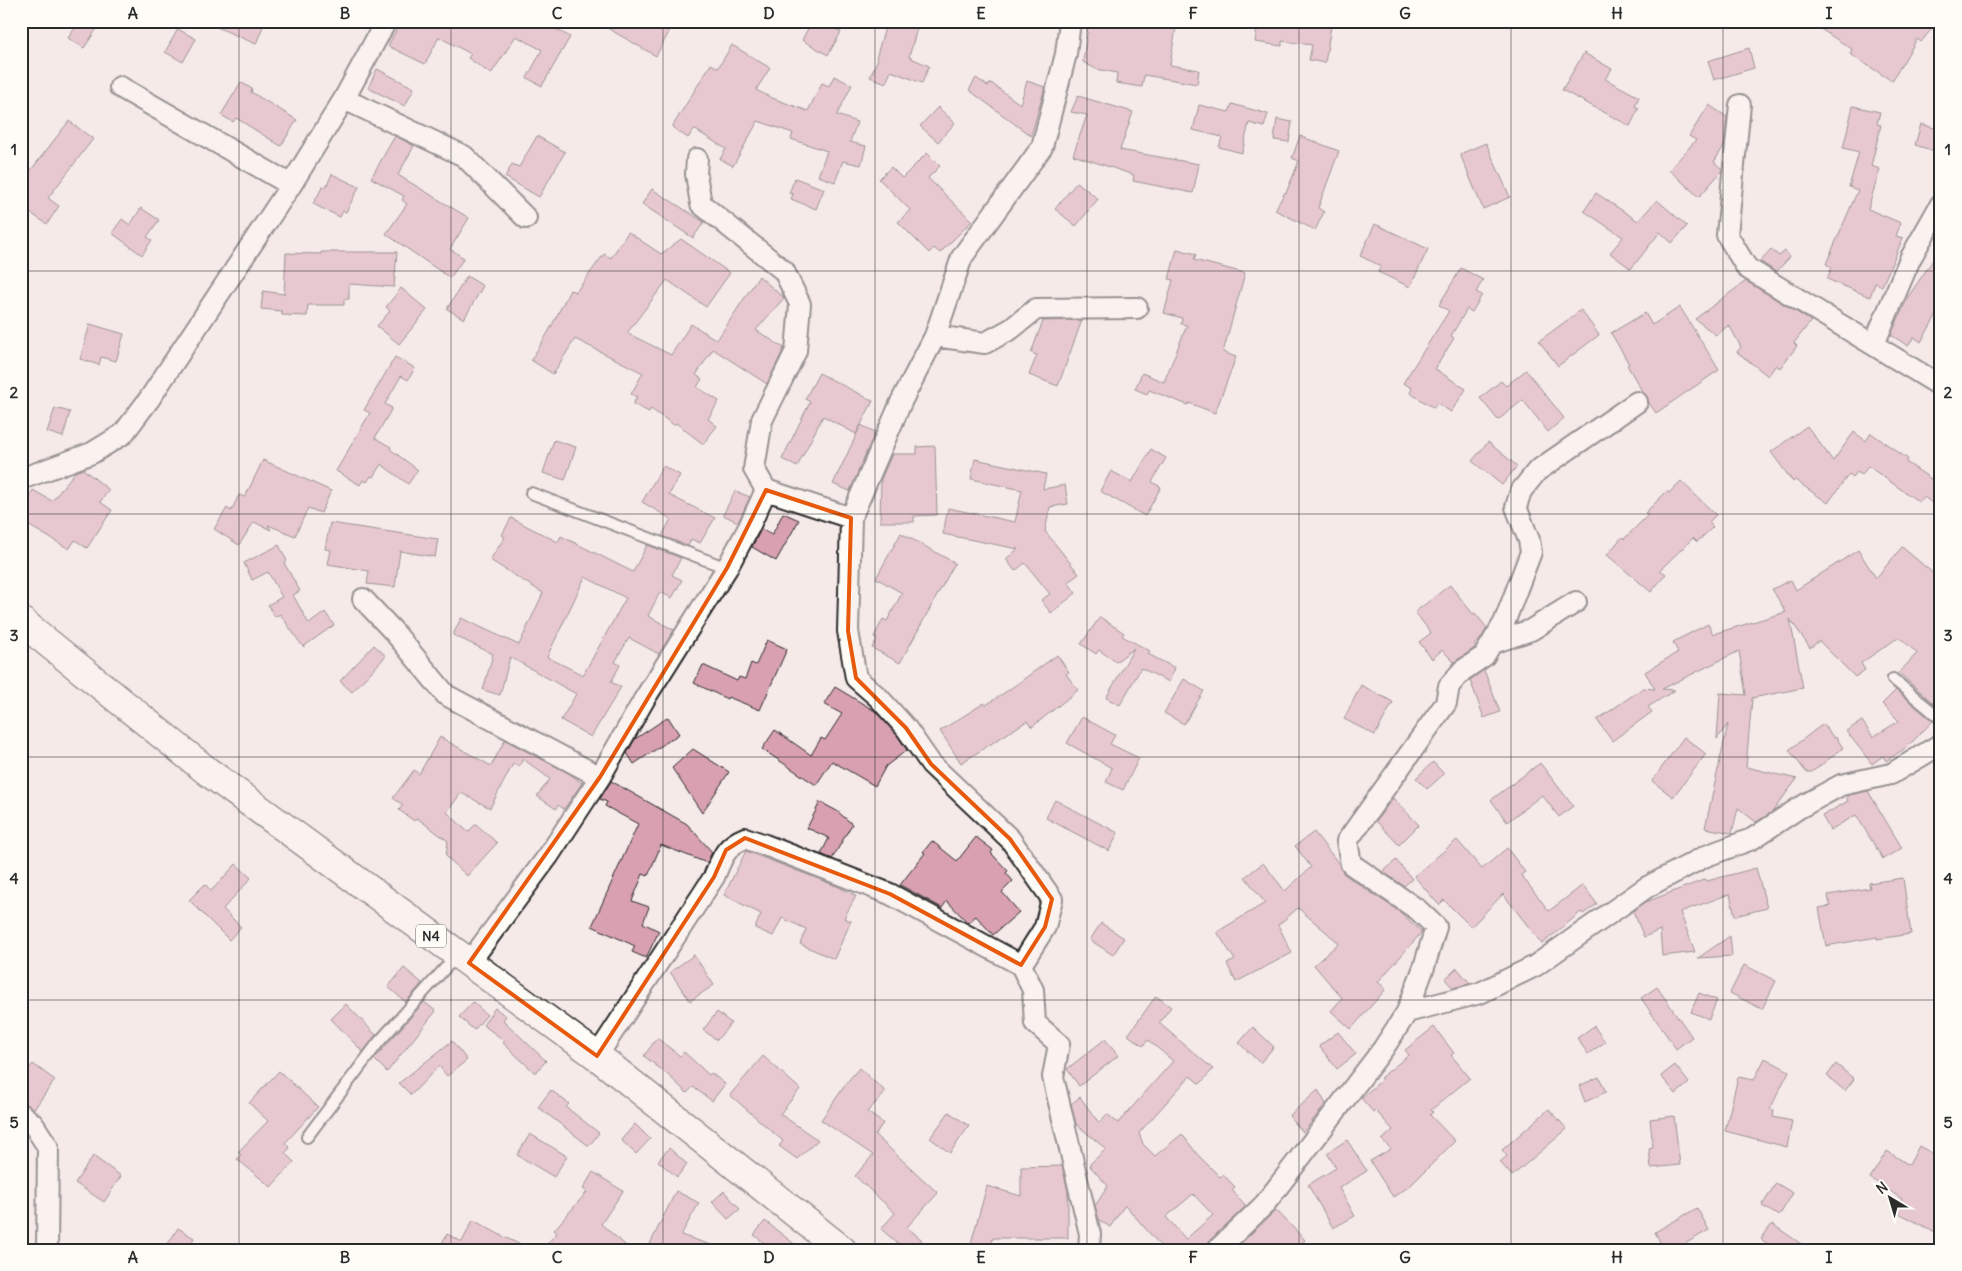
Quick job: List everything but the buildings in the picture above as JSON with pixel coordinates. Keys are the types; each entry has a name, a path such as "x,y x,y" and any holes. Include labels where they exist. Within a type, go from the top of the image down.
{"highway":[{"name":"N4","path":"21,621 207,771 597,1056 842,1250"}],"street":[{"path":"21,479 92,453 123,434 150,398 291,185 344,99 386,21"},
{"path":"1021,965 1045,927 1052,899 1010,839 931,764 906,728 879,698 856,678 848,631 851,518 902,400 935,336 962,257 1042,147 1066,54 1070,21"},
{"path":"120,87 291,185"},
{"path":"344,99 464,156 526,218"},
{"path":"1740,106 1728,235 1747,268 1941,386"},
{"path":"697,159 696,174 701,204 784,271 800,304 796,351 762,420 754,469 766,490 851,518"},
{"path":"1874,344 1910,259 1941,204"},
{"path":"935,336 985,343 1011,329 1036,309 1138,308"},
{"path":"1217,1250 1264,1205 1383,1049 1407,1012 1424,967 1436,926 1418,910 1351,864 1347,841 1446,703 1449,686 1462,671 1484,656 1504,623 1531,552 1529,540 1516,507 1521,491 1537,471 1637,402"},
{"path":"463,959 548,855 600,776 645,698 728,568 766,490"},
{"path":"364,599 446,695 600,776"},
{"path":"1493,643 1531,630 1576,602"},
{"path":"1407,1012 1480,993 1535,966 1647,887 1706,856 1752,838 1799,808 1841,785 1891,774 1941,744"},
{"path":"597,1056 714,877 726,850 735,842 745,838 890,894 1021,965 1033,990 1035,1023 1059,1044 1053,1077 1090,1234 1089,1250"},
{"path":"21,1114 33,1124 48,1147 47,1250"}],"lane":[{"path":"531,493 728,568"},
{"path":"1893,679 1941,719"},
{"path":"307,1137 378,1043 463,959"}],"highlighted area":[{"path":"766,490 851,518 848,631 856,678 906,728 931,764 1010,839 1052,899 1045,927 1021,965 890,894 745,838 726,850 714,877 597,1056 469,963 600,777 727,568"}]}
